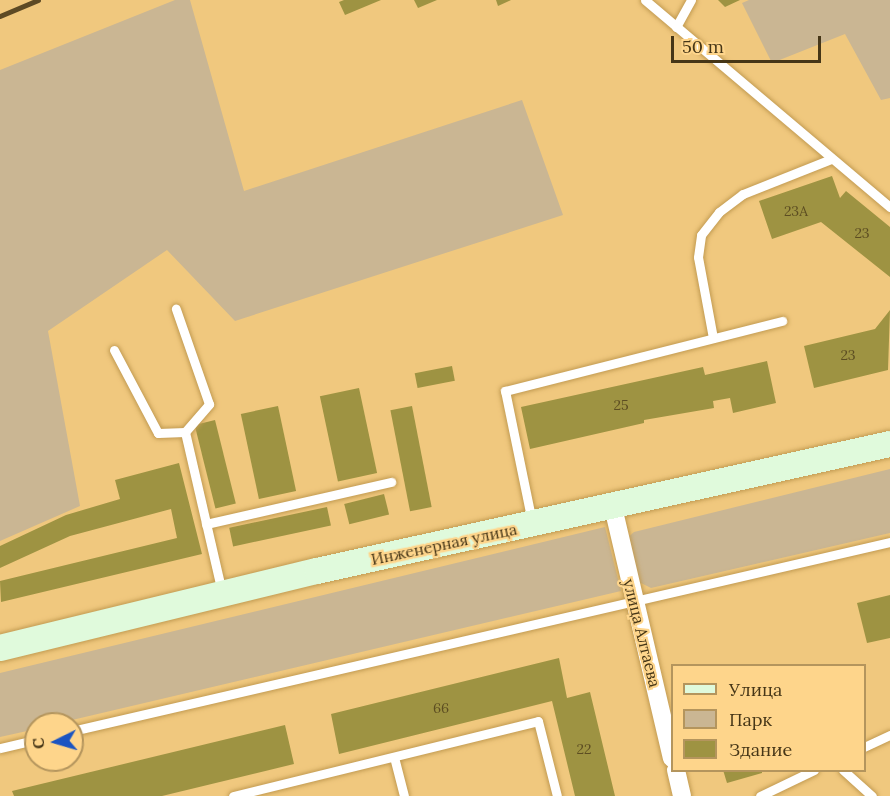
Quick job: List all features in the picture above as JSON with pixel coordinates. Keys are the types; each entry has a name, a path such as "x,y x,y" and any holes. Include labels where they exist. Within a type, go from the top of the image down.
{"main road":[{"name":"Инженерная улица","path":"0,648 222,594 890,444"}],"street":[{"name":"улица Алтаева","path":"612,507 671,754"},
{"path":"676,772 682,796"}],"lane":[{"path":"645,0 890,207"},
{"path":"676,27 691,0"},
{"path":"713,338 698,257 705,229 718,212 743,194 831,159"},
{"path":"114,350 158,433 185,432 210,404 176,309"},
{"path":"533,524 504,391 782,321"},
{"path":"185,432 222,594"},
{"path":"206,524 391,482"},
{"path":"84,728 633,599 890,542"},
{"path":"233,796 538,721 557,796"},
{"path":"866,746 890,735"},
{"path":"0,748 24,743"},
{"path":"394,757 404,796"},
{"path":"760,796 812,772"},
{"path":"844,772 872,796"}],"green space":[{"path":"175,0 190,0 244,191 522,100 563,215 235,321 167,250 48,331 80,506 0,541 0,70"},
{"path":"749,0 890,0 890,98 881,100 845,34 772,63 742,3"},
{"path":"890,469 890,533 651,588 631,578 624,541 634,532"},
{"path":"605,527 621,591 84,717 84,712 24,712 24,732 0,737 0,673"}],"building":[{"path":"381,0 345,15 339,2"},
{"path":"414,0 437,0 418,8"},
{"path":"496,0 511,0 498,6"},
{"path":"718,0 740,0 725,7"},
{"path":"832,176 840,198 846,191 890,227 890,277 821,222 772,239 759,201"},
{"path":"890,310 888,370 814,388 804,346 875,329"},
{"path":"767,361 776,403 733,413 730,398 713,401 714,408 644,420 644,423 530,449 521,407 703,367 705,375"},
{"path":"452,366 455,381 418,388 415,373"},
{"path":"359,388 377,473 338,481 320,396"},
{"path":"278,406 296,491 259,499 241,414"},
{"path":"412,406 432,507 410,511 390,410"},
{"path":"215,420 236,503 215,509 195,425"},
{"path":"179,463 202,554 1,602 0,581 177,538 171,509 70,536 0,568 0,546 66,515 120,499 115,480"},
{"path":"384,494 389,514 349,524 344,504"},
{"path":"327,507 331,526 233,546 229,528"},
{"path":"890,595 890,638 867,643 857,603"},
{"path":"559,658 567,698 590,692 615,796 575,796 552,701 339,754 331,714"},
{"path":"285,725 294,764 162,796 14,796 12,791"},
{"path":"724,772 762,772 762,773 727,783"}],"railway":[{"path":"0,16 38,0"}]}
